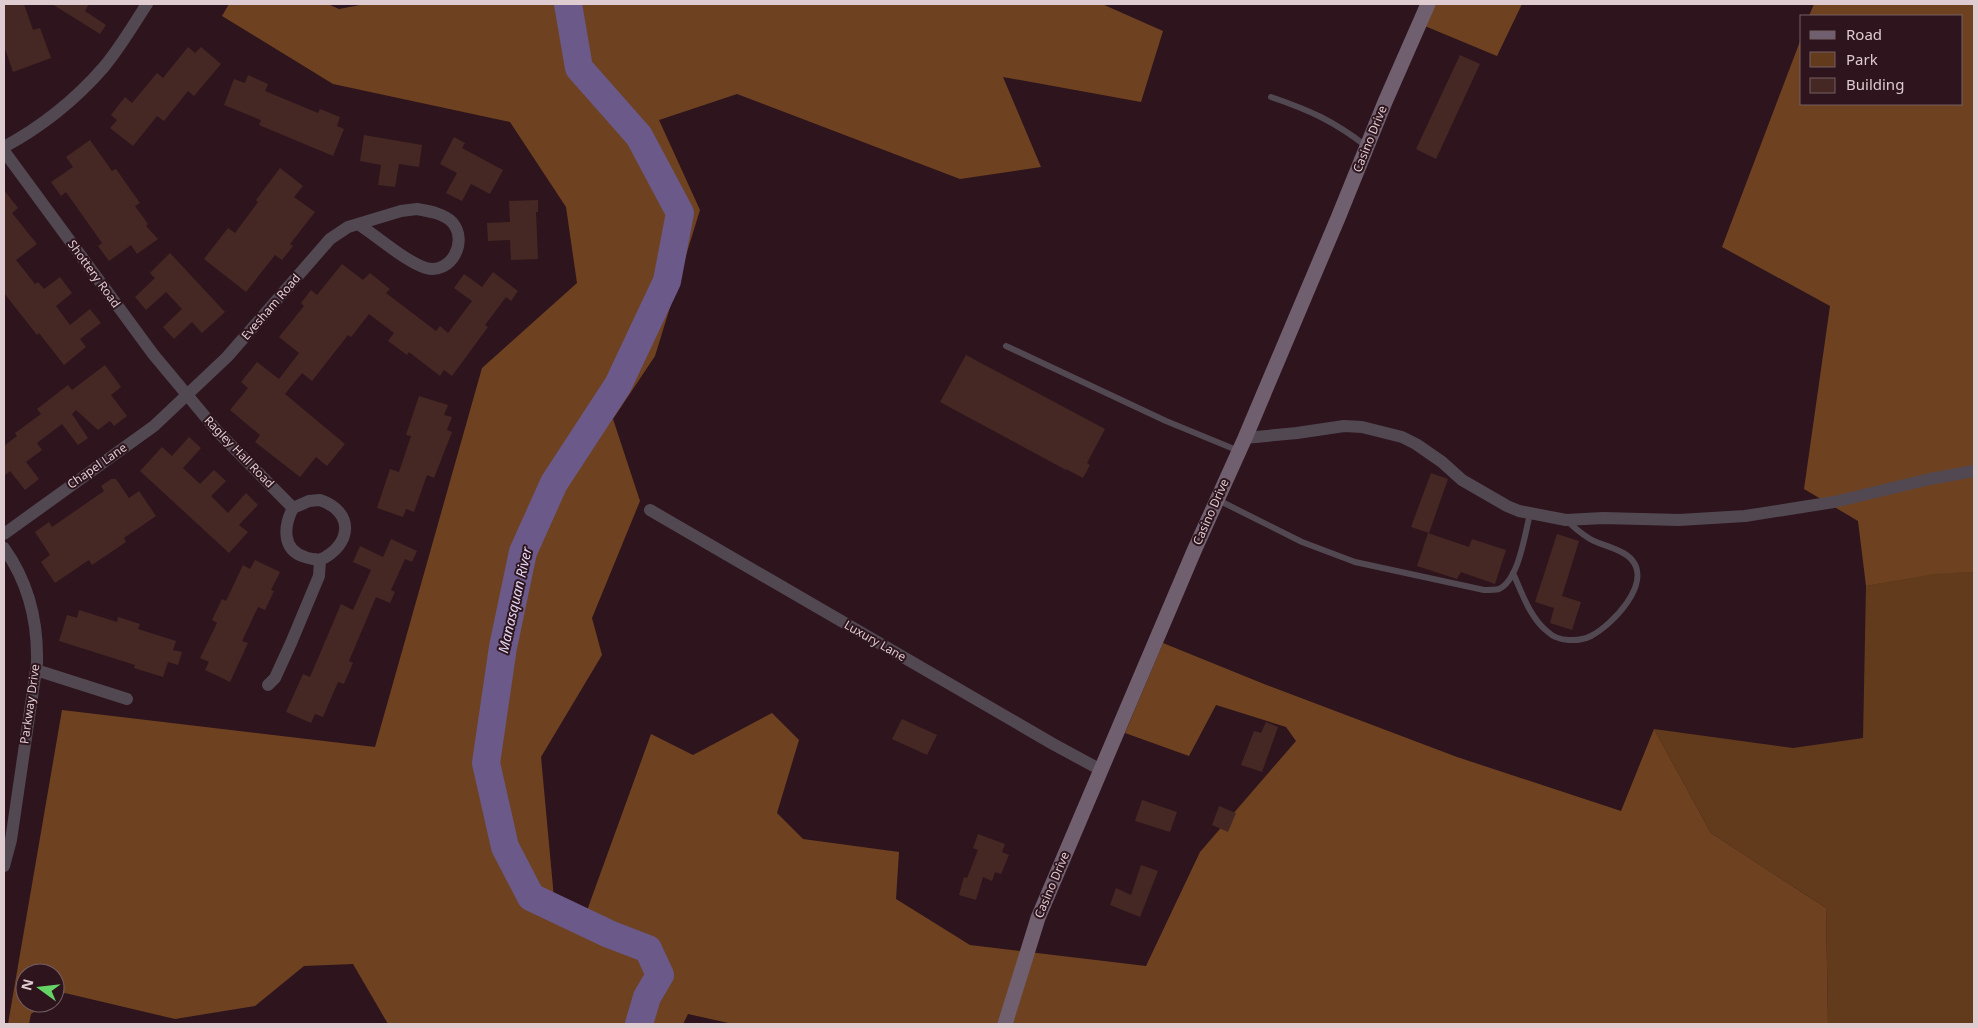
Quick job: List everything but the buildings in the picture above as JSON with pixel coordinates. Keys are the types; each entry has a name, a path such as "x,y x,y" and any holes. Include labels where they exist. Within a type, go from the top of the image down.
{"street":[{"path":"4,147 43,123 78,94 103,68 147,4"},
{"name":"Casino Drive","path":"1005,1024 1038,918 1242,445 1428,4"},
{"name":"Shottery Road","path":"4,151 153,354 187,395"},
{"name":"Evesham Road","path":"187,395 227,357 330,239 348,227 401,211 417,208 435,212 452,222 458,233 459,244 451,261 446,266 438,269 428,268 415,264 358,224"},
{"name":"Ragley Hall Road","path":"187,395 218,432 293,508"},
{"name":"Chapel Lane","path":"4,534 154,426 187,395"},
{"path":"1242,445 1344,426 1362,427 1402,437 1416,444 1442,462 1462,480 1507,506 1530,514 1566,520 1603,518 1678,520 1745,516 1834,502 1930,479 1974,471"},
{"path":"309,500 320,500 336,509 345,527 342,543 337,550 320,560 305,558 291,547 285,527 293,508 309,500"},
{"name":"Luxury Lane","path":"650,510 1101,770"},
{"name":"Parkway Drive","path":"4,548 20,573 29,597 35,623 37,644 36,670 11,840 4,866"},
{"path":"268,685 275,678 319,576 320,560"},
{"path":"36,670 127,699"}],"lane":[{"path":"1271,97 1321,116 1344,129 1367,146"},
{"path":"1006,346 1166,421 1242,445"},
{"path":"1217,500 1302,542 1355,562 1484,590 1499,589 1510,579 1518,562 1530,514"},
{"path":"1513,573 1532,614 1548,633 1568,641 1591,636 1622,612 1638,582 1637,569 1631,559 1592,540 1566,520"}],"green space":[{"path":"1974,572 1974,1024 1828,1024 1826,908 1711,833 1654,729 1793,748 1863,738 1866,586 1933,573"}],"shaded area":[{"path":"229,4 328,4 339,9 365,4 1102,4 1163,31 1141,102 1003,77 1041,167 960,179 737,94 659,120 700,210 655,356 613,419 640,501 592,618 602,655 541,757 554,898 581,927 651,734 693,755 772,713 799,740 777,813 803,839 899,852 896,899 970,945 1146,966 1200,852 1296,741 1286,727 1216,705 1189,756 1125,733 1163,643 1264,684 1457,757 1621,811 1654,729 1711,833 1826,908 1828,1024 733,1024 688,1014 683,1024 388,1024 353,964 304,966 255,1006 175,1019 65,993 65,963 18,963 62,710 375,747 482,368 577,283 566,207 510,122 333,84 222,16"},
{"path":"1429,4 1522,4 1497,56 1420,24"},
{"path":"1814,4 1974,4 1974,572 1933,574 1866,586 1858,521 1804,489 1830,306 1722,247 1800,41 1800,105 1963,105 1963,15 1809,15"},
{"path":"15,983 15,1013 33,1013 29,1024 8,1024"}],"waterway":[{"name":"Manasquan River","path":"568,4 579,68 639,136 680,213 667,281 618,385 554,483 523,552 503,647 486,763 505,847 531,897 609,934 648,949 660,975 647,997 639,1024"}]}
